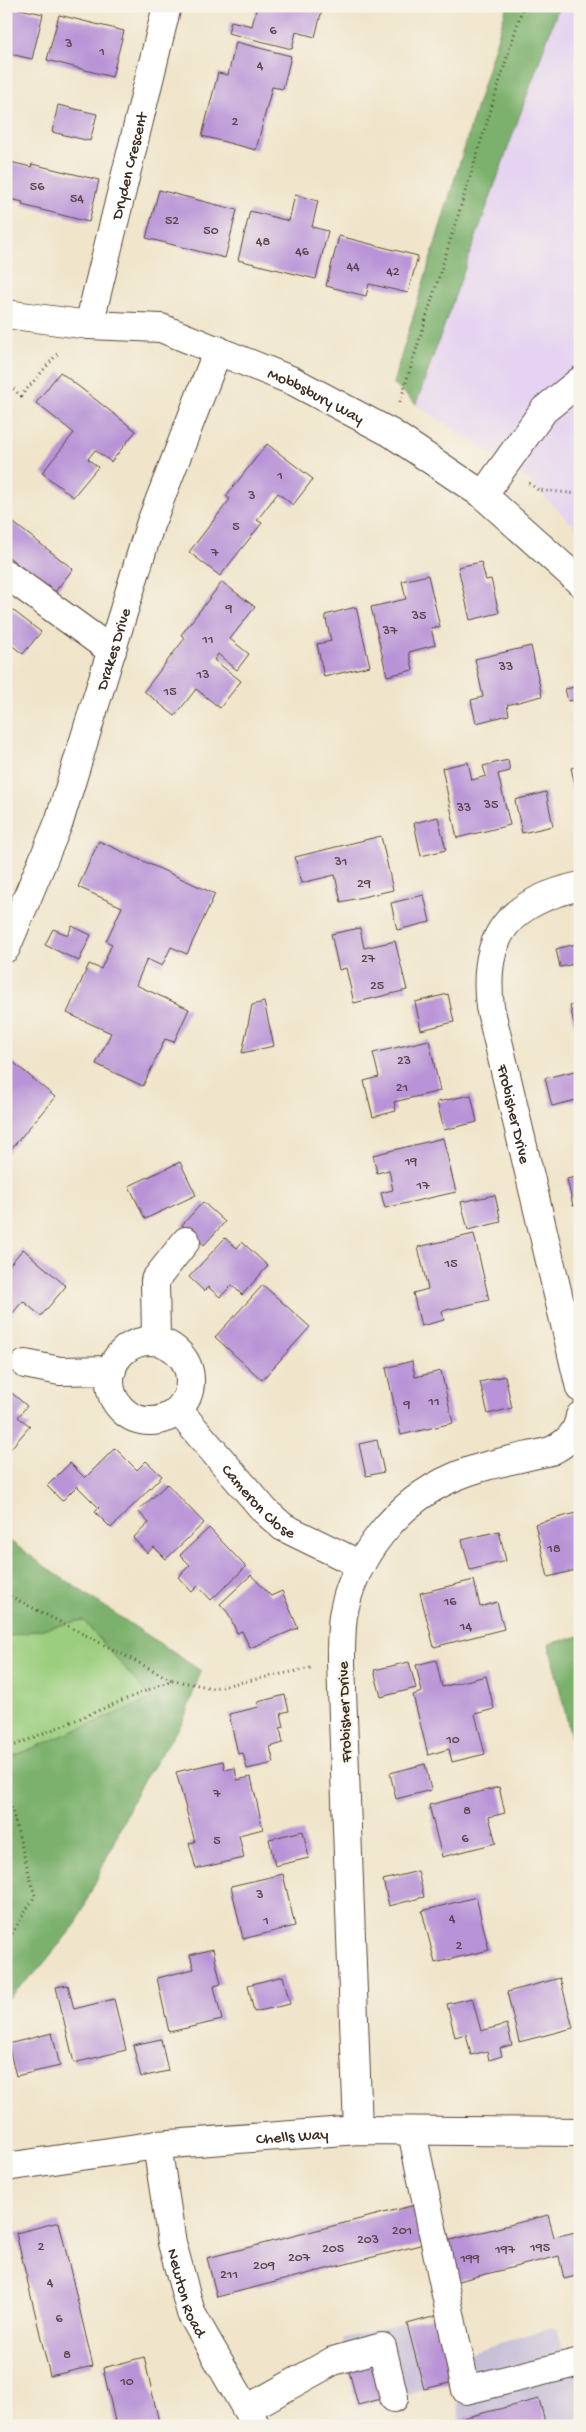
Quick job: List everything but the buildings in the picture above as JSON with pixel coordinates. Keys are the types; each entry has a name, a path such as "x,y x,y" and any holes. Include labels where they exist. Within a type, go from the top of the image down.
{"street":[{"name":"Dryden Crescent","path":"86,325 167,6"},
{"name":"Mobbsbury Way","path":"6,314 86,325 161,328 293,381 390,433 483,495 580,582"},
{"name":"Drakes Drive","path":"6,948 59,822 150,525 218,350"},
{"path":"483,495 544,410 580,381"},
{"path":"6,574 112,651"},
{"name":"Frobisher Drive","path":"580,886 543,897 523,908 512,918 501,931 493,947 488,962 487,980 493,1016 580,1388"},
{"path":"156,1341 155,1280 186,1241"},
{"path":"142,1341 156,1341 169,1345 179,1352 186,1362 190,1375 190,1388 178,1410 154,1421 142,1420 130,1415 119,1407 112,1395 110,1383 112,1370 118,1357 128,1346 142,1341"},
{"path":"25,1364 60,1371 112,1370"},
{"name":"Cameron Close","path":"178,1410 265,1511 283,1527 361,1565"},
{"name":"Frobisher Drive","path":"358,2130 341,1662 343,1616 349,1594 361,1565 391,1522 432,1488 474,1470 551,1451 570,1440 579,1424"},
{"name":"Chells Way","path":"6,2168 157,2145 358,2130 412,2132 580,2132"},
{"path":"412,2132 466,2390 580,2362"},
{"name":"Newton Road","path":"157,2145 172,2243 191,2314 252,2418"},
{"path":"252,2418 333,2361 382,2347 394,2398"}],"path":[{"path":"390,433 523,6"},
{"path":"6,382 21,396 86,325"},
{"path":"505,464 538,490 580,494"},
{"path":"6,1594 172,1680 213,1688 341,1662"},
{"path":"6,1750 172,1680"},
{"path":"6,1788 35,1896 6,1943"}],"shaded area":[{"path":"559,6 580,6 580,532 522,475 416,404"},
{"path":"440,2315 449,2359 556,2326 564,2352 580,2349 580,2421 558,2426 462,2426 453,2382 356,2407 343,2338"}],"green space":[{"path":"507,6 559,6 416,404 393,383"},
{"path":"6,1538 50,1570 201,1671 183,1721 139,1787 76,1924 39,1969 6,2000 6,1759 152,1699 83,1620 6,1637"},
{"path":"83,1620 152,1699 6,1759 6,1637"},
{"path":"580,1636 580,1775 549,1644"}]}
